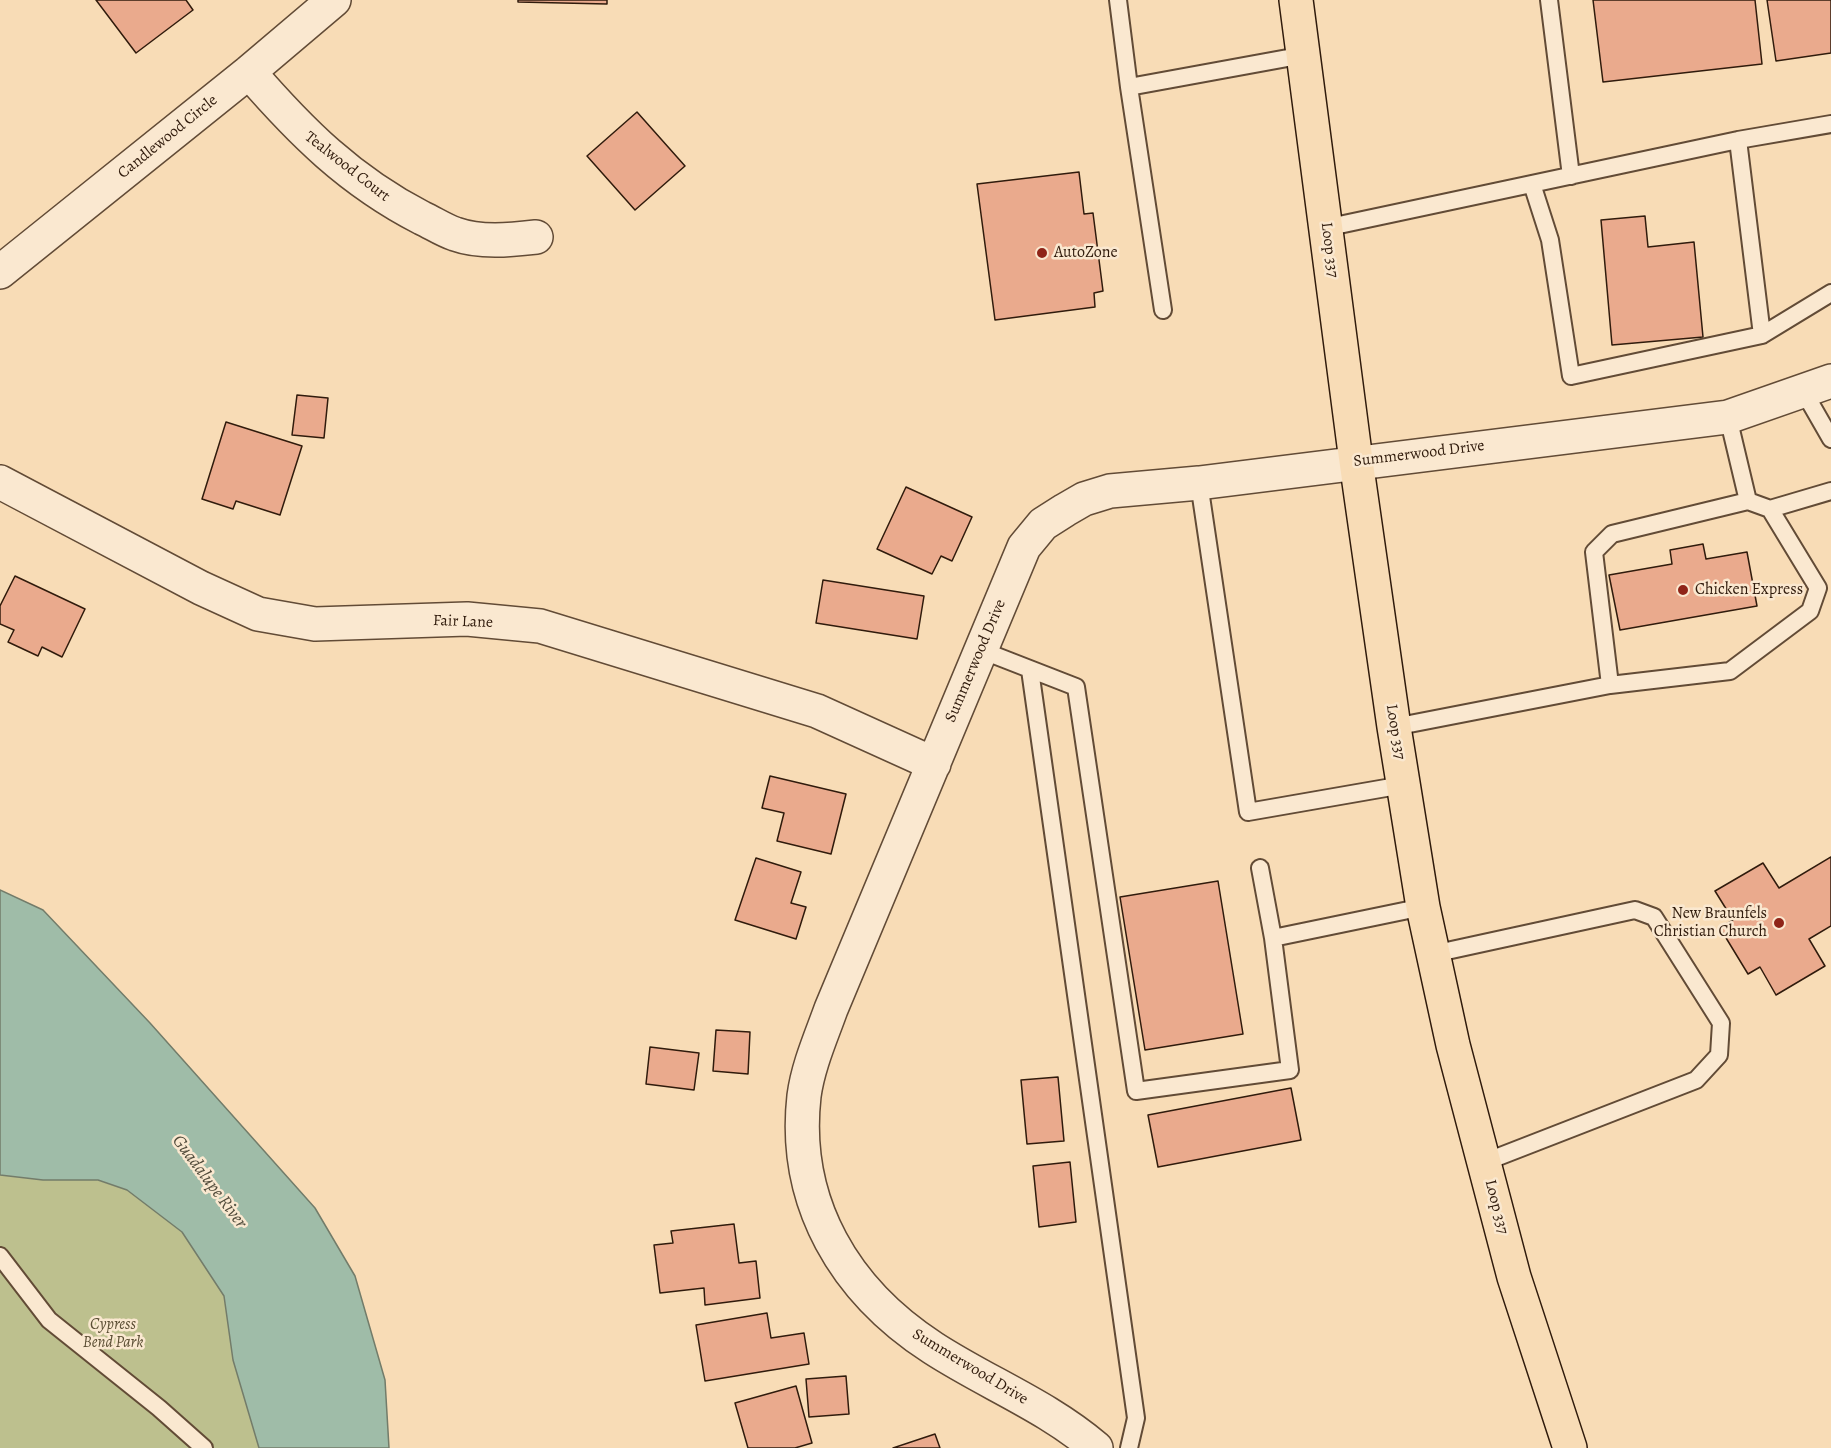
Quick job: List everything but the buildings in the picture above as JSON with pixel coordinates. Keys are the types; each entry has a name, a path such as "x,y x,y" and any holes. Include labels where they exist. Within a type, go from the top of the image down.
{"main road":[{"name":"Loop 337","path":"1296,0 1356,461 1394,727 1423,907 1453,1045 1515,1277 1570,1448"}],"street":[{"name":"Candlewood Circle","path":"0,272 249,72 334,0"},
{"name":"Tealwood Court","path":"249,72 298,129 370,188 392,203 456,234 504,241 536,237"},
{"name":"Summerwood Drive","path":"1096,1448 1049,1414 933,1348 887,1314 858,1284 832,1245 816,1208 804,1162 802,1127 805,1094 812,1063 831,1009 1024,546 1043,524 1084,499 1110,490 1199,483 1356,461 1728,417 1818,387"},
{"name":"Fair Lane","path":"0,482 201,588 258,614 315,624 467,619 540,626 818,711 934,764"}],"lane":[{"path":"1118,0 1163,310"},
{"path":"1549,0 1571,176"},
{"path":"1129,87 1304,55"},
{"path":"1326,228 1738,140 1831,124"},
{"path":"1738,140 1762,335"},
{"path":"1532,184 1550,240 1571,376 1762,335 1831,293"},
{"path":"1818,387 1831,439"},
{"path":"1728,417 1748,501"},
{"path":"1199,483 1248,812 1403,785"},
{"path":"1610,685 1594,552 1612,534 1748,501 1770,509 1831,491"},
{"path":"1394,727 1610,685 1730,671 1810,611 1818,588 1770,509"},
{"path":"981,650 1076,687 1136,1091 1290,1070 1273,938 1260,868"},
{"path":"1030,670 1136,1418 1130,1448"},
{"path":"1273,938 1423,907"},
{"path":"1433,954 1635,910 1654,917 1721,1023 1719,1055 1696,1080 1485,1162"},
{"path":"0,1256 49,1320 159,1408 204,1448"}],"green space":[{"name":"Cypress Bend Park","path":"0,1175 43,1180 97,1180 127,1190 182,1232 224,1296 233,1360 259,1448 0,1448"}],"water":[{"name":"Guadalupe River","path":"0,890 43,910 150,1023 315,1208 355,1276 385,1380 389,1448 259,1448 233,1360 224,1296 182,1232 127,1190 98,1180 43,1180 0,1175"}],"place":[{"name":"AutoZone","path":"1042,253"},
{"name":"Chicken Express","path":"1683,590"},
{"name":"New Braunfels Christian Church","path":"1779,923"}]}
